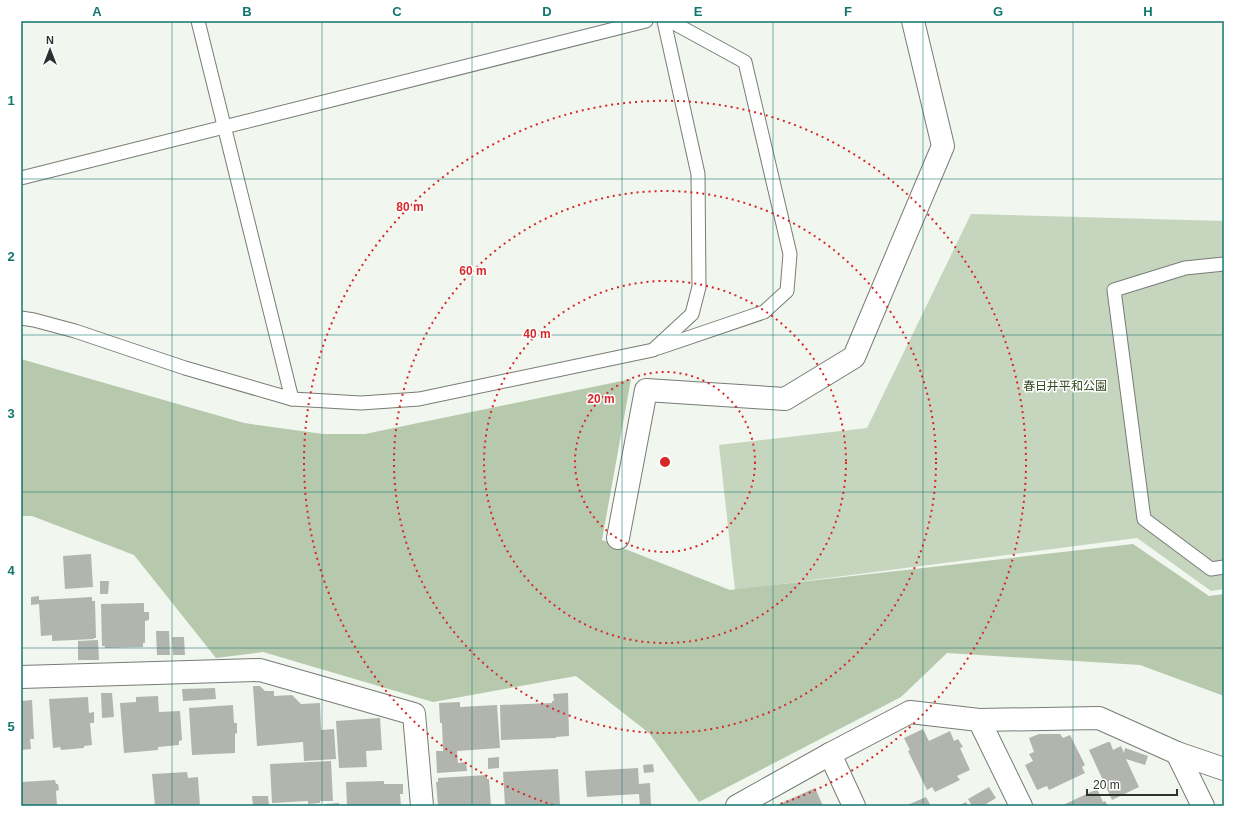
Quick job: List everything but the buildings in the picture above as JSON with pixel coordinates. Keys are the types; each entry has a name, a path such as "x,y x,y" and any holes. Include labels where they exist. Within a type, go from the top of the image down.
{"street":[{"path":"618,538 646,390 785,398 854,357 943,146 913,21"},
{"path":"21,677 260,670 414,714 422,806"},
{"path":"737,806 830,754 910,712 979,720 1099,718 1177,753 1224,769"},
{"path":"979,720 1021,806"},
{"path":"1177,753 1203,806"},
{"path":"830,754 854,806"}],"lane":[{"path":"198,21 292,398"},
{"path":"21,178 646,21"},
{"path":"653,350 692,314 699,287 698,174 664,21"},
{"path":"21,318 75,331 185,368 292,398 361,403 419,398 653,350 764,312 788,291 790,254 745,62 670,21"},
{"path":"1224,264 1185,268 1114,290 1144,519 1212,569 1224,567"}],"green space":[{"name":"春日井平和公園","path":"971,214 1224,221 1224,589 1211,591 1137,538 735,590 719,445 867,428"},
{"path":"21,359 244,423 323,434 365,434 631,379 602,540 730,590 1133,544 1209,596 1224,594 1224,696 1140,665 947,653 901,697 699,802 649,733 576,676 433,702 263,652 216,658 134,555 32,516 21,516"}]}
